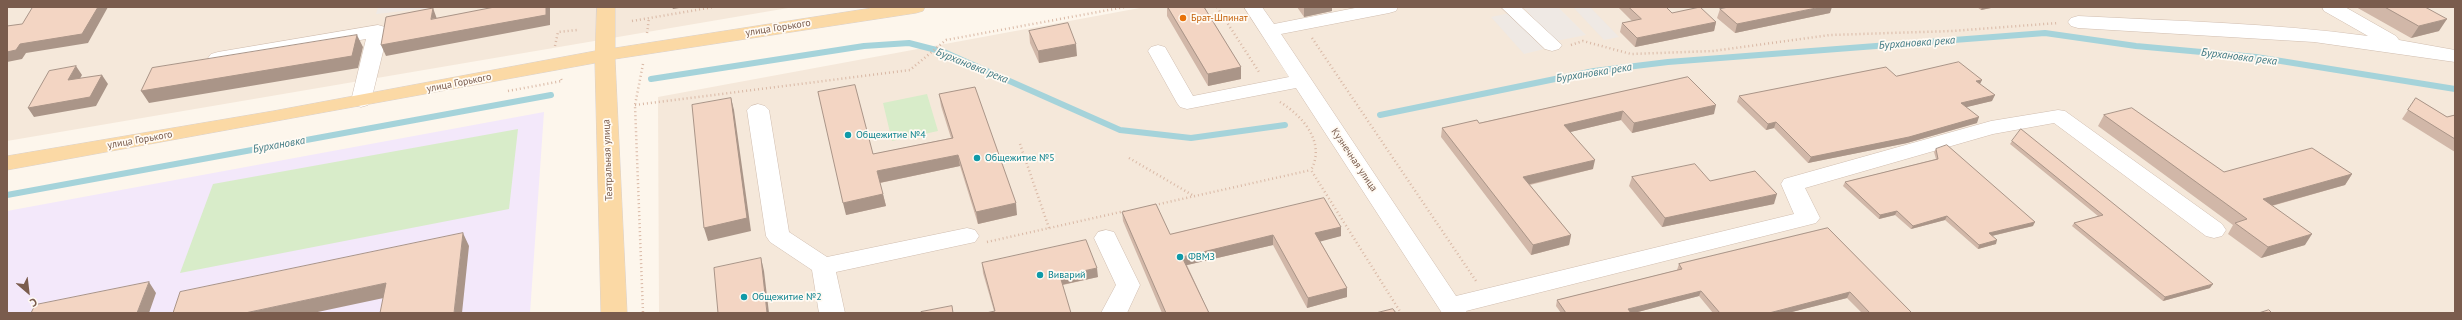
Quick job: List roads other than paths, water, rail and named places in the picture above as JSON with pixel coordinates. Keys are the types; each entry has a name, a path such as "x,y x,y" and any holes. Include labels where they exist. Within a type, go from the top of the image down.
{"main road":[{"name":"Театральная улица","path":"606,7 604,56 614,313"},
{"name":"улица Горького","path":"7,163 361,101 604,56 914,7"}],"street":[{"name":"Кузнечная улица","path":"1253,7 1301,81 1310,112 1338,137 1453,309"},
{"path":"1269,31 1389,7"},
{"path":"1510,7 1552,45"},
{"path":"2331,7 2401,46"},
{"path":"2078,22 2248,30 2401,46 2455,56"},
{"path":"197,61 378,31 361,101"},
{"path":"1158,51 1187,104 1301,81"},
{"path":"758,110 778,236 823,266 967,236"},
{"path":"1453,309 1487,297 1808,218 1792,184 1991,128 2058,116 2214,230"},
{"path":"1106,238 1128,285 1114,313"},
{"path":"823,266 832,313"}],"waterway":[{"name":"Бурхановка река","path":"1380,115 1594,71 1668,62 2045,33 2136,46 2256,57 2455,89"},
{"name":"Бурхановка река","path":"651,79 864,46 909,43 944,52 1120,130 1191,138 1285,125"},
{"name":"Бурхановка","path":"7,195 551,95"}],"place":[{"name":"Брат-Шпинат","path":"1183,18"},
{"name":"Общежитие №4","path":"848,135"},
{"name":"Общежитие №5","path":"977,158"},
{"name":"ФВМЗ","path":"1180,257"},
{"name":"Виварий","path":"1040,275"},
{"name":"Общежитие №2","path":"744,297"}]}
